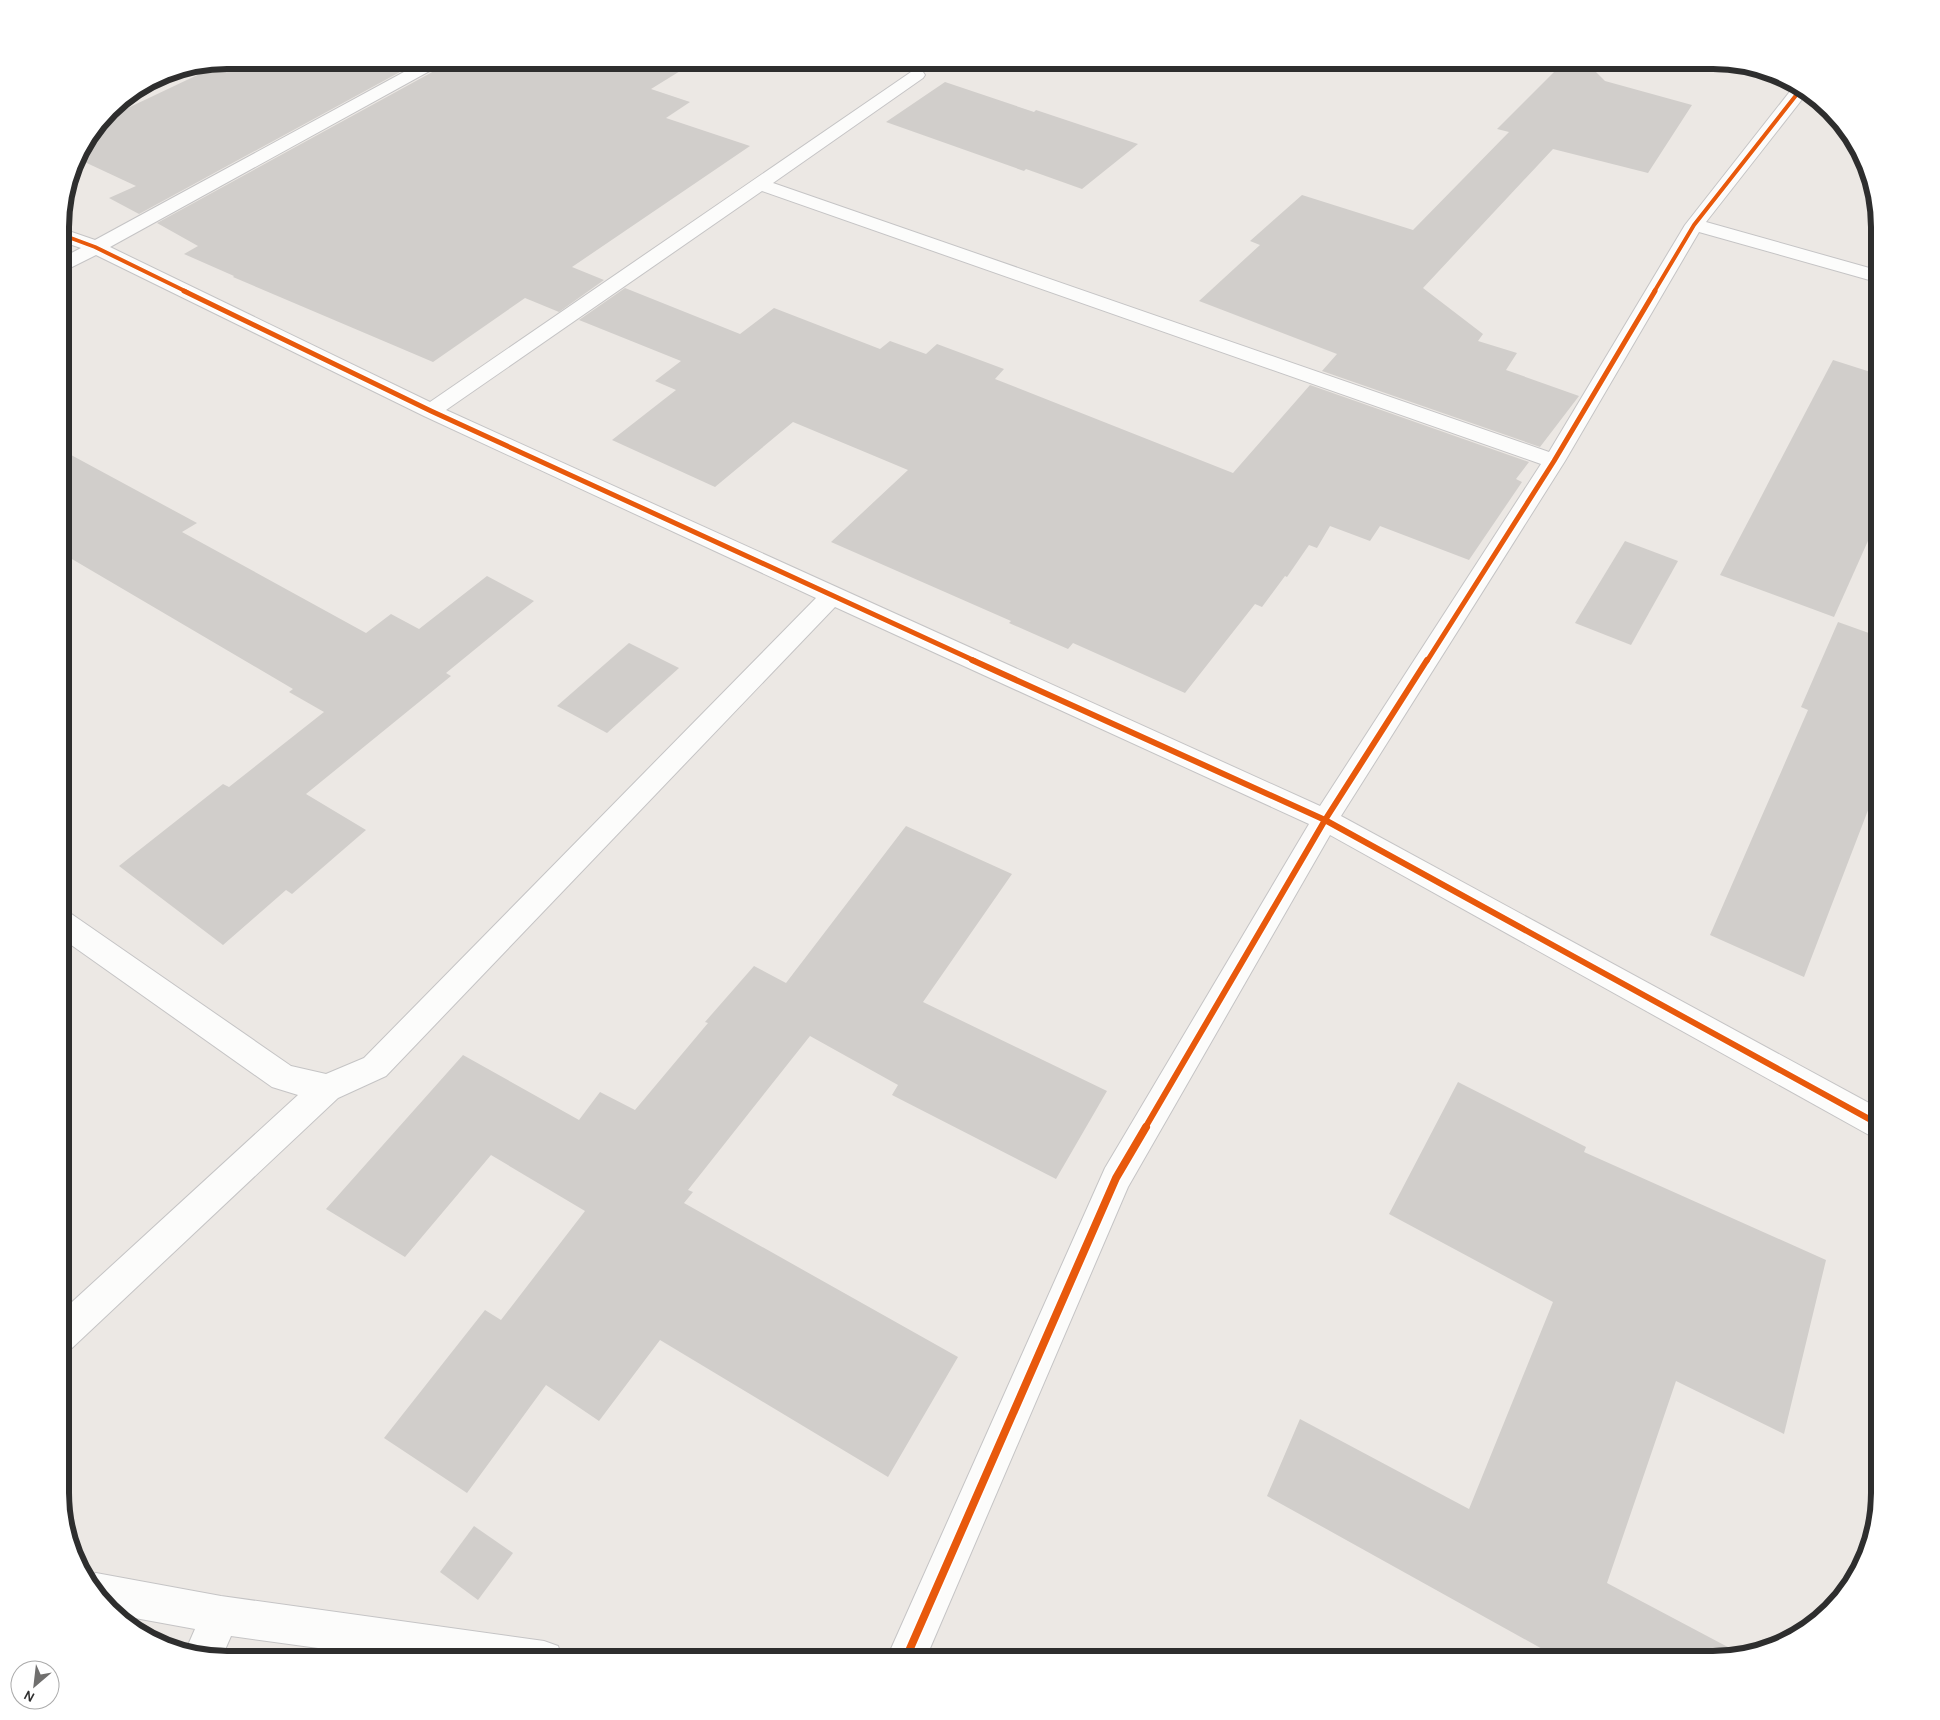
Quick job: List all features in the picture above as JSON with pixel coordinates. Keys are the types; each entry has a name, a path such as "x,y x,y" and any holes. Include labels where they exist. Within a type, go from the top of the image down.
{"street":[{"path":"69,262 421,69"},
{"path":"432,411 917,75"},
{"path":"909,1651 1116,1178 1325,820 1554,461 1694,225 1798,93"},
{"path":"760,184 1554,461"},
{"path":"1694,225 1871,274"},
{"path":"69,237 95,247 432,411 832,596 1325,820 1871,1120"},
{"path":"69,1328 327,1088 374,1068 832,596"},
{"path":"69,927 283,1078 327,1088"},
{"path":"105,1594 221,1615 479,1651"},
{"path":"205,1650 221,1615"}],"building":[{"path":"405,69 139,214 109,198 136,186 83,161 95,139 117,113 208,70"},
{"path":"438,69 683,69 651,89 690,102 666,118 750,146 572,267 604,280 559,312 525,298 433,362 233,277 184,254 198,246 157,223"},
{"path":"1557,69 1569,71 1571,69 1593,69 1605,81 1692,105 1648,173 1553,149 1423,288 1483,334 1478,341 1517,353 1506,370 1579,396 1540,447 1322,371 1337,354 1199,301 1260,245 1250,241 1302,195 1413,230 1509,132 1497,129"},
{"path":"945,82 1138,144 1082,189 1026,169 1024,171 886,122"},
{"path":"625,288 740,334 774,308 880,349 890,341 926,354 937,344 1004,369 995,379 1233,473 1310,385 1529,462 1516,479 1522,482 1469,560 1380,526 1370,541 1330,526 1317,548 1309,545 1287,577 1285,576 1262,607 1255,604 1185,693 1073,643 1068,649 1009,623 1011,621 831,542 908,470 793,422 715,487 612,440 676,390 655,381 681,361 579,320"},
{"path":"1833,360 1871,372 1871,534 1834,617 1720,575"},
{"path":"69,454 197,523 182,532 366,633 391,614 419,629 487,576 534,601 446,673 451,676 306,794 366,830 292,894 286,890 223,945 119,866 223,784 229,787 324,712 289,692 293,689 69,557"},
{"path":"1625,541 1678,561 1631,645 1575,623"},
{"path":"1838,622 1871,634 1871,802 1804,977 1710,935 1808,710 1801,707"},
{"path":"629,643 679,668 607,733 557,706"},
{"path":"906,826 1012,874 923,1002 1107,1091 1056,1179 892,1095 898,1085 810,1036 688,1190 693,1192 684,1203 958,1357 888,1477 660,1340 599,1421 546,1385 467,1493 384,1438 485,1310 501,1320 585,1211 491,1155 405,1257 326,1209 463,1055 579,1120 600,1092 635,1110 708,1023 705,1022 754,966 786,983"},
{"path":"1458,1082 1586,1147 1584,1152 1826,1260 1784,1434 1676,1381 1607,1583 1733,1650 1546,1651 1267,1496 1300,1419 1469,1509 1553,1302 1389,1214"},
{"path":"474,1526 513,1553 478,1600 440,1572"}],"cycle path":[{"path":"909,1651 1116,1178 1325,820 1554,461 1694,225 1798,93"},
{"path":"69,237 95,247 431,411 1325,820 1871,1120"}]}
